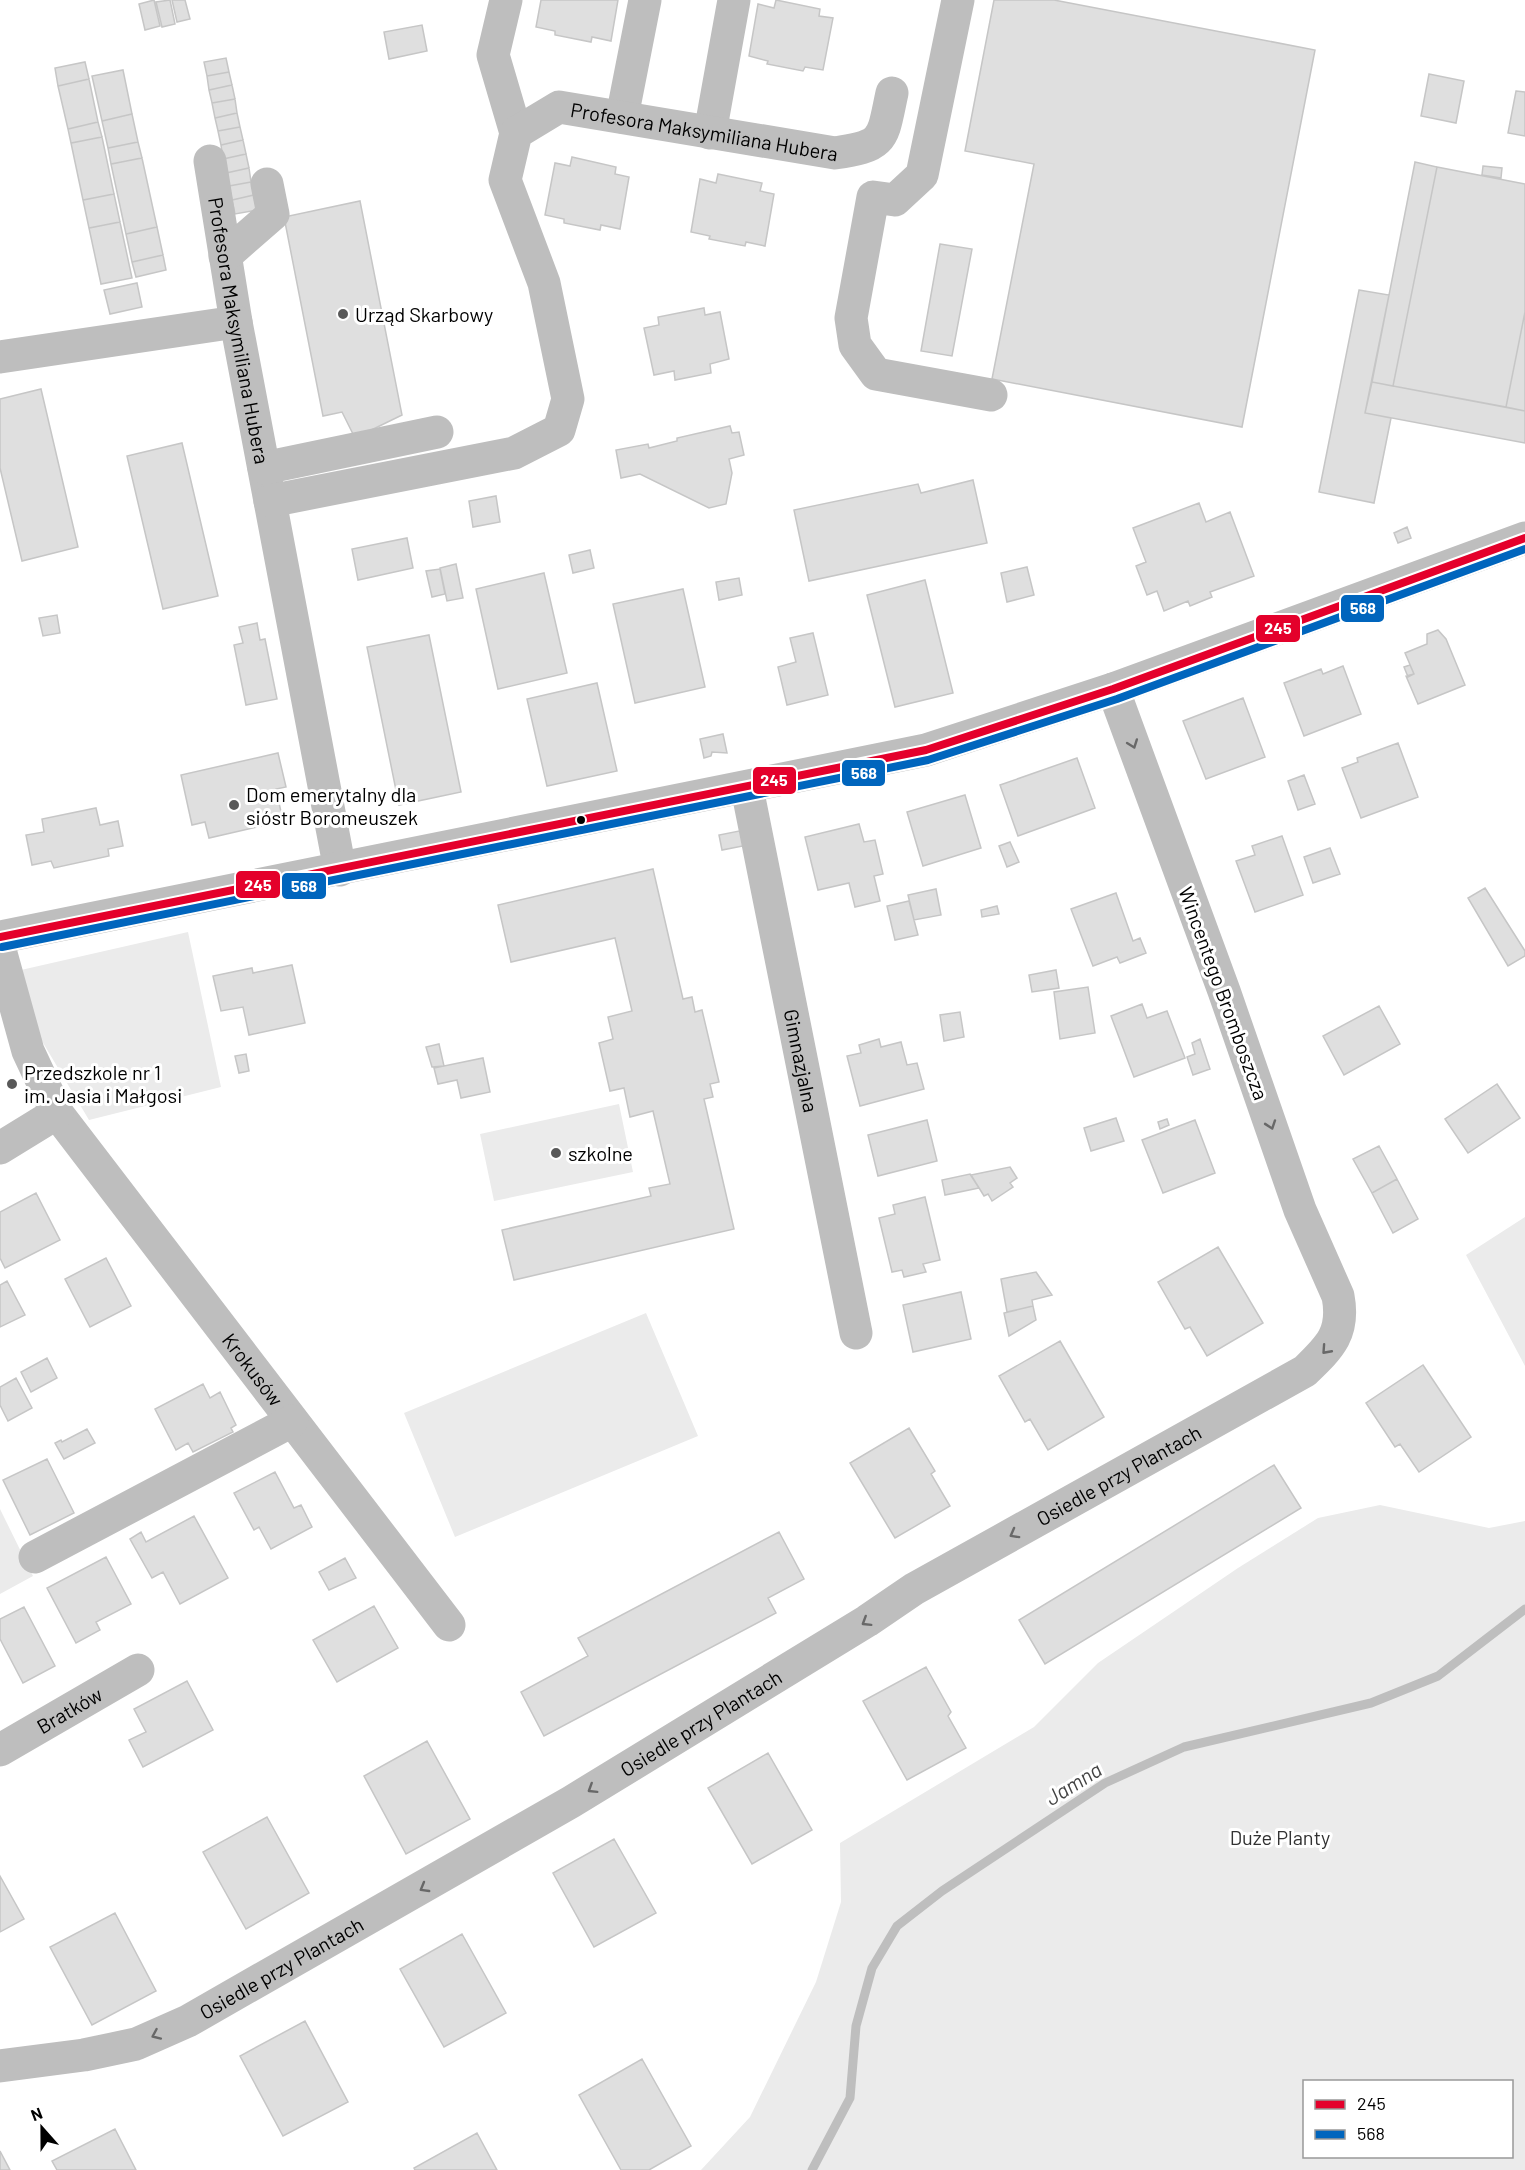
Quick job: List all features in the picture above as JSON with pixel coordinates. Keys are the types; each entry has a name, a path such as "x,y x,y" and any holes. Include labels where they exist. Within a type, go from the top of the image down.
{"street":[{"path":"270,501 514,453 559,430 568,399 544,283 505,180 516,133 493,55 506,0"},
{"path":"622,117 645,0"},
{"path":"710,132 734,0"},
{"path":"958,0 922,175 895,200 873,197 851,318 855,345 876,374 991,395"},
{"name":"Profesora Maksymiliana Hubera","path":"516,133 559,107 835,153 866,149 883,136 892,93"},
{"name":"Profesora Maksymiliana Hubera","path":"210,161 236,322 340,870"},
{"path":"225,256 273,214 267,184"},
{"path":"0,357 236,322"},
{"path":"264,468 437,432"},
{"path":"0,937 747,788 926,750 1113,689 1525,538"},
{"name":"Wincentego Bromboszcza","path":"1113,689 1224,990 1300,1210 1338,1296"},
{"name":"Gimnazjalna","path":"747,788 856,1333"},
{"name":"Krokusów","path":"0,950 28,1051 57,1113 449,1625"},
{"path":"0,1148 57,1113"},
{"name":"Osiedle przy Plantach","path":"0,2066 84,2055 136,2044 188,2021 397,1904 571,1802 914,1589 1305,1371 1336,1338 1341,1311 1338,1296"},
{"path":"36,1557 292,1421"},
{"name":"Bratków","path":"0,1750 138,1670"}],"green space":[{"path":"188,932 221,1087 89,1120 33,1026 21,970"},
{"name":"szkolne","path":"619,1104 633,1172 494,1201 480,1134"},
{"path":"1525,1217 1525,1366 1466,1255"},
{"path":"646,1313 698,1436 455,1537 404,1413"},
{"name":"Duże Planty","path":"1380,1505 1489,1528 1525,1521 1525,2170 701,2170 750,2117 816,1982 841,1902 840,1843 1034,1727 1098,1663 1238,1568 1318,1518"},
{"path":"0,1509 33,1576 0,1594"}],"building":[{"path":"154,0 160,26 145,30 139,4"},
{"path":"170,0 175,24 162,27 156,2"},
{"path":"172,0 185,0 190,19 177,22"},
{"path":"541,0 618,0 611,41 592,37 591,42 555,35 555,31 536,27"},
{"path":"776,0 820,9 819,16 833,18 823,70 805,67 803,71 767,64 768,61 749,56 758,4 774,8"},
{"path":"994,0 1054,0 1315,50 1242,427 992,379 1034,164 965,151"},
{"path":"422,25 427,51 389,59 384,32"},
{"path":"226,58 229,72 207,76 204,62"},
{"path":"85,62 89,79 58,86 55,68"},
{"path":"123,70 132,114 102,121 92,76"},
{"path":"229,72 232,85 209,90 207,76"},
{"path":"1429,74 1464,81 1456,123 1421,116"},
{"path":"89,79 98,122 68,129 58,86"},
{"path":"232,85 235,99 212,103 209,90"},
{"path":"1516,91 1525,92 1525,136 1508,133"},
{"path":"235,99 237,113 215,118 212,103"},
{"path":"237,113 240,127 218,131 215,118"},
{"path":"132,114 138,142 108,148 102,121"},
{"path":"98,122 102,137 71,143 68,129"},
{"path":"240,127 243,140 221,145 218,131"},
{"path":"102,137 114,194 83,200 71,143"},
{"path":"243,140 246,154 223,159 221,145"},
{"path":"138,142 142,158 111,164 108,148"},
{"path":"246,154 249,168 226,173 223,159"},
{"path":"572,157 616,167 615,174 629,177 620,229 601,225 600,230 564,223 564,219 545,215 555,163 570,166"},
{"path":"142,158 157,227 126,234 111,164"},
{"path":"1415,162 1437,167 1393,386 1372,382"},
{"path":"1483,166 1502,168 1501,178 1482,175"},
{"path":"1437,167 1525,184 1525,312 1506,407 1393,386"},
{"path":"249,168 251,182 229,186 226,173"},
{"path":"718,174 762,183 760,191 774,194 765,246 746,242 745,246 709,239 710,236 691,232 700,179 716,183"},
{"path":"251,182 254,195 232,200 229,186"},
{"path":"114,194 120,222 89,228 83,200"},
{"path":"254,195 257,210 235,214 232,200"},
{"name":"Urząd Skarbowy","path":"360,201 402,415 355,438 342,412 323,416 284,217"},
{"path":"120,222 132,278 101,284 89,228"},
{"path":"157,227 163,255 132,262 126,234"},
{"path":"940,244 972,249 952,356 921,351"},
{"path":"163,255 166,270 136,277 132,262"},
{"path":"137,283 142,307 110,314 104,290"},
{"path":"1359,290 1389,295 1365,413 1391,418 1374,503 1319,492"},
{"path":"704,308 705,315 720,312 729,359 710,364 711,373 675,380 674,371 654,375 644,328 659,325 658,317"},
{"path":"1525,312 1525,411 1506,407"},
{"path":"1372,382 1525,411 1525,443 1365,413"},
{"path":"41,389 78,547 22,561 0,468 0,399"},
{"path":"730,426 732,433 739,432 744,455 729,459 732,473 726,504 709,508 640,474 621,478 616,450 648,444 649,448 677,441 677,438"},
{"path":"182,443 218,596 163,609 127,456"},
{"path":"973,480 987,543 809,581 794,510 918,484 921,493"},
{"path":"496,496 500,522 473,527 469,501"},
{"path":"1199,503 1206,522 1230,512 1254,576 1210,592 1212,597 1190,606 1188,601 1164,611 1157,591 1147,595 1136,566 1146,562 1133,528"},
{"path":"1407,527 1411,538 1398,543 1394,533"},
{"path":"407,538 413,568 358,580 352,549"},
{"path":"590,550 594,568 573,573 569,555"},
{"path":"456,564 463,598 447,601 440,568"},
{"path":"1027,567 1034,595 1007,602 1001,573"},
{"path":"440,569 445,594 432,597 426,571"},
{"path":"544,573 567,673 498,689 476,589"},
{"path":"739,578 742,595 719,600 716,582"},
{"path":"925,580 953,693 895,707 867,595"},
{"path":"683,589 705,687 635,703 613,604"},
{"path":"57,615 60,633 43,636 39,618"},
{"path":"257,623 260,640 265,639 277,699 246,705 234,645 243,643 239,627"},
{"path":"1438,630 1446,639 1465,685 1418,704 1406,676 1414,674 1405,653 1427,644 1427,634"},
{"path":"813,633 828,695 787,705 778,667 796,662 790,638"},
{"path":"429,635 461,792 399,805 367,647"},
{"path":"1410,665 1414,674 1408,677 1404,667"},
{"path":"1343,666 1361,714 1304,736 1284,683 1321,669 1323,674"},
{"path":"597,683 617,771 547,786 527,699"},
{"path":"1243,698 1265,757 1206,779 1183,721"},
{"path":"723,734 727,753 712,752 711,756 704,758 700,739"},
{"path":"1398,743 1418,797 1361,818 1342,768 1358,762 1357,758"},
{"name":"Dom emerytalny dla sióstr Boromeuszek","path":"278,753 286,787 276,789 283,821 209,838 205,822 192,825 181,775"},
{"path":"1077,758 1095,808 1018,836 1000,785"},
{"path":"1304,775 1315,804 1298,810 1288,781"},
{"path":"965,795 981,848 923,866 907,812"},
{"path":"96,808 100,825 118,821 123,846 108,849 109,856 54,868 51,861 32,865 26,835 44,832 42,819"},
{"path":"859,824 864,842 875,840 883,874 874,876 880,901 855,907 849,883 818,890 805,837"},
{"path":"744,830 748,845 722,850 719,835"},
{"path":"1282,836 1303,895 1255,912 1236,861 1255,855 1252,846"},
{"path":"1010,842 1019,862 1007,867 999,846"},
{"path":"1330,848 1340,874 1313,883 1304,857"},
{"path":"653,869 683,999 692,997 695,1012 702,1010 719,1082 710,1084 713,1097 704,1099 734,1229 514,1280 502,1230 651,1196 649,1188 670,1184 653,1111 630,1117 624,1088 610,1091 599,1043 613,1039 608,1017 632,1011 615,938 511,962 498,905"},
{"path":"1485,888 1525,951 1525,956 1508,966 1468,898"},
{"path":"936,889 941,915 914,920 908,895"},
{"path":"1116,893 1133,941 1140,938 1146,953 1120,963 1117,957 1093,966 1071,909"},
{"path":"909,901 918,935 895,940 887,906"},
{"path":"997,906 999,914 982,917 981,910"},
{"path":"292,965 305,1023 249,1035 243,1007 221,1011 213,976 252,968 253,973"},
{"path":"1056,970 1059,988 1032,992 1029,975"},
{"path":"1088,987 1095,1033 1060,1039 1054,992"},
{"path":"1142,1004 1147,1018 1167,1011 1185,1058 1134,1077 1111,1016"},
{"path":"1379,1006 1400,1044 1344,1075 1323,1036"},
{"path":"960,1012 964,1037 944,1041 940,1015"},
{"path":"879,1039 881,1047 901,1042 907,1065 917,1063 924,1089 860,1106 847,1056 861,1053 859,1045"},
{"path":"1200,1039 1210,1069 1193,1075 1187,1057 1195,1054 1192,1043"},
{"path":"439,1044 444,1066 432,1067 426,1047"},
{"path":"246,1054 249,1071 239,1073 235,1056"},
{"path":"483,1058 490,1092 461,1098 457,1080 438,1084 434,1068"},
{"path":"1497,1084 1520,1118 1468,1153 1445,1119"},
{"path":"1116,1118 1124,1141 1091,1151 1084,1128"},
{"path":"1167,1119 1169,1125 1160,1129 1158,1122"},
{"path":"927,1120 937,1161 878,1176 868,1135"},
{"path":"1195,1120 1215,1173 1163,1193 1142,1140"},
{"path":"1379,1146 1397,1179 1372,1193 1353,1159"},
{"path":"1010,1167 1017,1178 1010,1183 1013,1187 992,1201 988,1194 984,1196 971,1175"},
{"path":"970,1174 979,1188 945,1195 942,1180"},
{"path":"1397,1179 1418,1219 1393,1233 1372,1193"},
{"path":"36,1193 60,1240 5,1268 0,1258 0,1212"},
{"path":"925,1197 940,1260 923,1264 926,1272 904,1277 902,1270 892,1272 879,1218 895,1214 893,1205"},
{"path":"1218,1247 1263,1323 1207,1356 1190,1327 1185,1329 1158,1282"},
{"path":"106,1258 131,1306 90,1327 65,1279"},
{"path":"1036,1272 1052,1295 1032,1300 1033,1306 1007,1312 1001,1279"},
{"path":"7,1281 25,1315 0,1327 0,1285"},
{"path":"961,1292 971,1339 913,1352 903,1305"},
{"path":"1033,1306 1036,1320 1009,1336 1004,1313"},
{"path":"1060,1341 1104,1417 1048,1450 1030,1419 1025,1422 999,1376"},
{"path":"47,1358 57,1378 31,1392 21,1372"},
{"path":"1423,1365 1471,1437 1419,1472 1400,1444 1395,1447 1366,1403"},
{"path":"16,1378 32,1408 8,1421 0,1405 0,1387"},
{"path":"203,1384 210,1398 220,1392 236,1425 231,1428 233,1432 193,1452 188,1443 176,1450 155,1409"},
{"path":"909,1428 935,1471 931,1474 950,1506 895,1538 850,1463"},
{"path":"87,1429 95,1443 64,1459 55,1443 61,1440 62,1442"},
{"path":"47,1459 74,1513 30,1535 3,1480"},
{"path":"1274,1465 1301,1508 1045,1664 1019,1620"},
{"path":"275,1472 294,1508 301,1505 312,1527 271,1549 259,1527 254,1530 234,1493"},
{"path":"194,1516 228,1578 180,1604 163,1572 152,1578 130,1539 141,1532 146,1542"},
{"path":"779,1532 804,1579 768,1598 776,1613 544,1736 521,1692 588,1656 578,1638"},
{"path":"106,1557 131,1604 96,1622 100,1630 76,1643 47,1588"},
{"path":"345,1558 356,1578 329,1590 319,1572"},
{"path":"374,1606 398,1648 337,1682 313,1640"},
{"path":"24,1607 55,1666 23,1683 0,1639 0,1619"},
{"path":"926,1667 951,1712 948,1716 966,1748 907,1780 863,1701"},
{"path":"187,1681 213,1730 143,1767 129,1740 146,1732 134,1709"},
{"path":"427,1741 470,1819 406,1854 364,1776"},
{"path":"768,1753 812,1830 752,1864 708,1788"},
{"path":"267,1817 309,1893 246,1929 203,1852"},
{"path":"614,1839 656,1913 594,1947 553,1873"},
{"path":"0,1876 24,1919 0,1932"},
{"path":"115,1913 156,1991 92,2025 50,1947"},
{"path":"462,1934 506,2013 444,2047 400,1969"},
{"path":"305,2021 348,2102 283,2136 240,2056"},
{"path":"642,2059 691,2146 649,2170 621,2170 579,2095"},
{"path":"115,2129 136,2170 57,2170 52,2161"},
{"path":"477,2133 497,2170 415,2170 414,2168"},
{"path":"0,2151 10,2170 0,2170"}],"waterway":[{"name":"Jamna","path":"812,2170 850,2098 856,2026 872,1968 897,1926 942,1891 1105,1783 1184,1747 1371,1703 1438,1676 1525,1609"}],"transit line":[{"name":"245","path":"0,937 926,750 1113,689 1525,538"},
{"name":"568","path":"2,947 928,760 1117,699 1525,549"}],"place":[{"name":"Urząd Skarbowy","path":"343,314"},
{"name":"Dom emerytalny dla sióstr Boromeuszek","path":"234,805"},
{"name":"Przedszkole nr 1 im. Jasia i Małgosi","path":"12,1084"},
{"name":"szkolne","path":"556,1153"}]}
